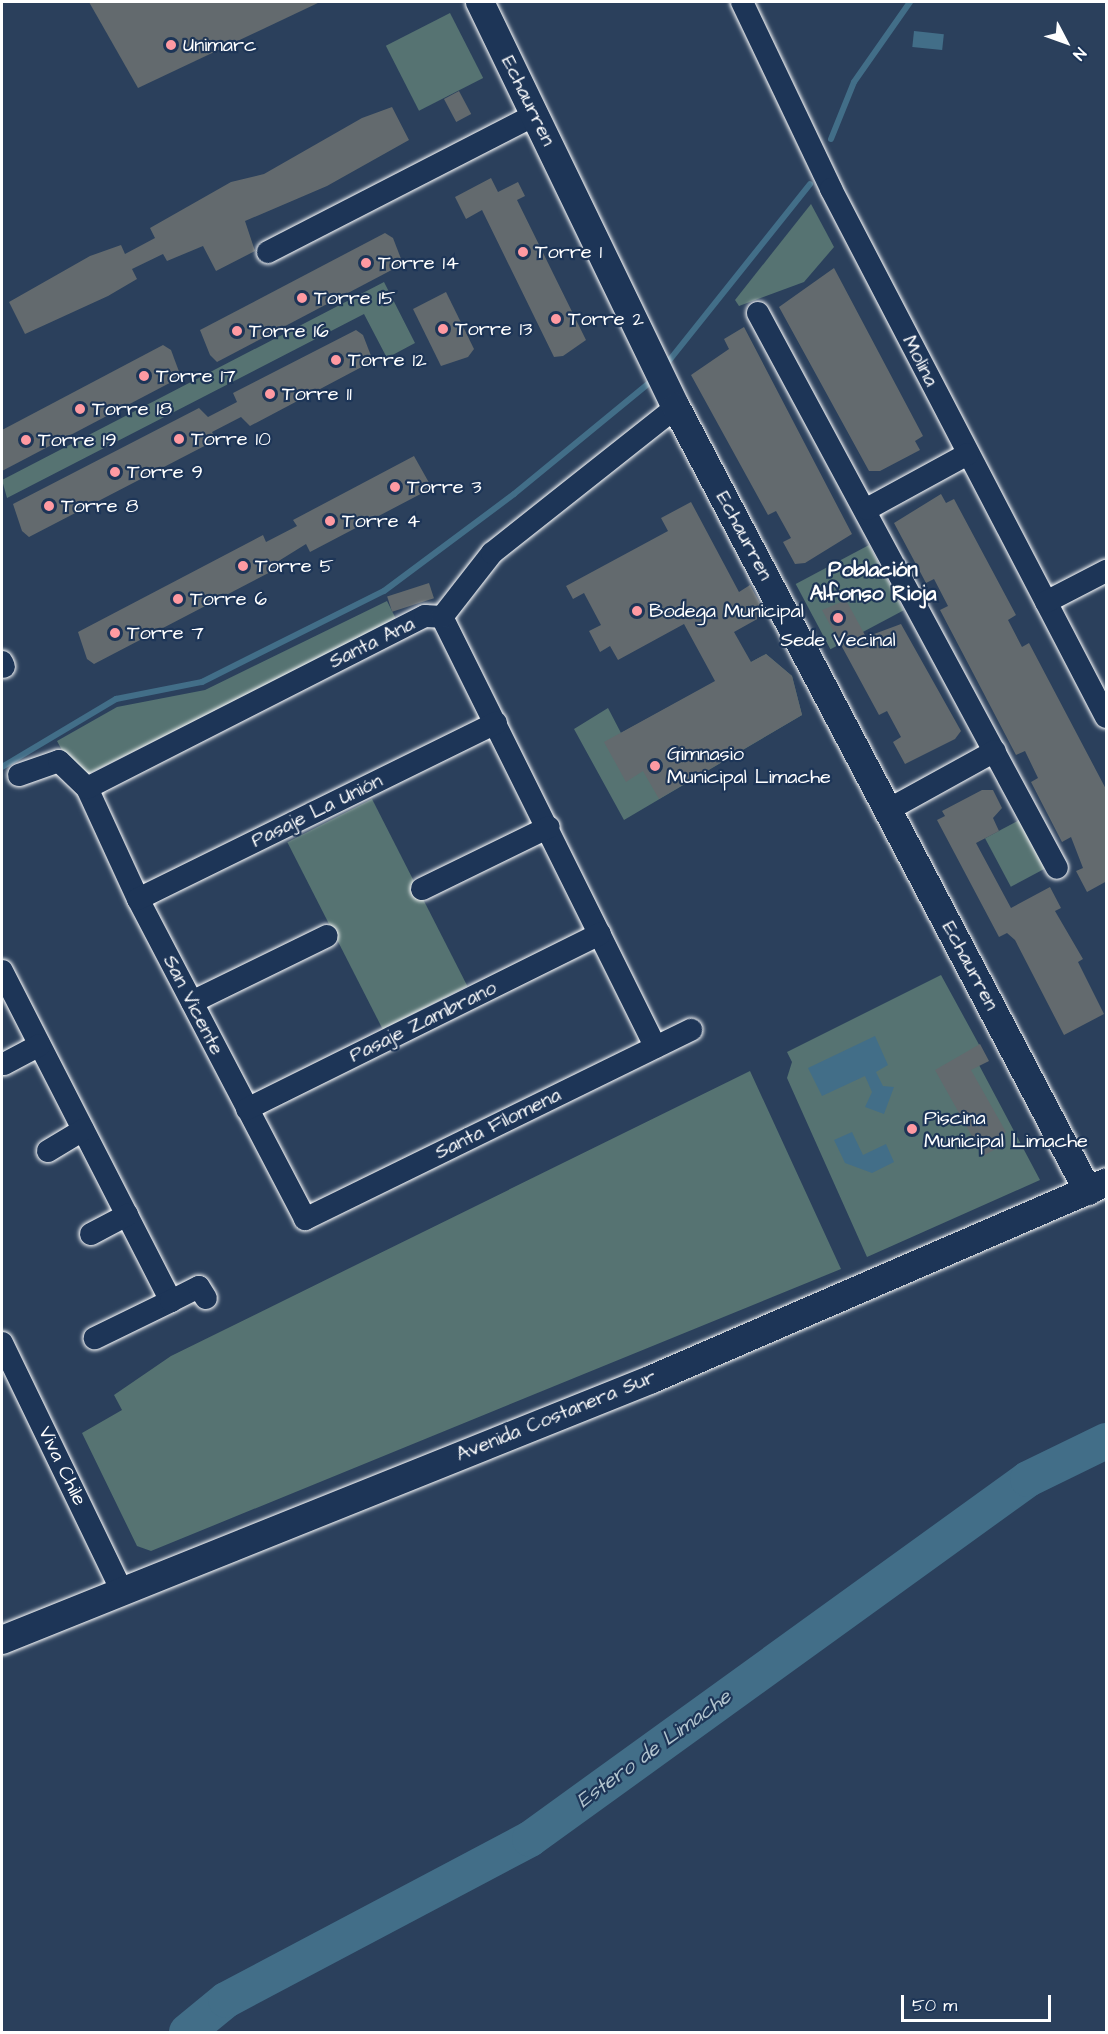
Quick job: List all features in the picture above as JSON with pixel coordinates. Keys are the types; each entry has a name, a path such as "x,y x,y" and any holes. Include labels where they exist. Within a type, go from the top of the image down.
{"street":[{"name":"Echaurren","path":"480,2 670,394 888,810 1097,1187"},
{"name":"Molina","path":"742,2 968,454 1107,717"},
{"path":"268,252 535,115"},
{"path":"758,313 867,508 1057,868"},
{"name":"Santa Ana","path":"87,788 425,616 442,617 492,553 670,394"},
{"path":"867,508 968,454"},
{"path":"1046,602 1107,571"},
{"path":"442,617 549,827 655,1047"},
{"name":"Pasaje La Unión","path":"138,899 496,723"},
{"path":"888,810 995,751"},
{"path":"19,775 59,761 87,788"},
{"name":"San Vicente","path":"87,788 88,800 138,899 305,1219"},
{"path":"422,888 549,827"},
{"name":"Pasaje Zambrano","path":"247,1109 600,934"},
{"path":"192,1002 327,936"},
{"path":"2,971 171,1301"},
{"name":"Santa Filomena","path":"305,1219 691,1030"},
{"path":"4,1064 39,1045"},
{"path":"48,1151 83,1130"},
{"name":"Avenida Costanera Sur","path":"2,1640 121,1589 652,1378 1097,1187"},
{"path":"91,1234 127,1215"},
{"path":"95,1338 199,1287 206,1298"},
{"name":"Viva Chile","path":"2,1343 121,1589"}],"green space":[{"path":"450,13 483,78 419,111 386,46"},
{"path":"811,204 834,247 804,282 739,306 735,300"},
{"path":"384,282 415,343 387,358 364,314 7,498 2,480"},
{"path":"869,545 904,610 830,649 796,584"},
{"path":"387,601 397,621 86,775 72,769 57,741 117,707 205,690"},
{"name":"Gimnasio Municipal Limache","path":"766,654 792,676 802,715 624,820 574,729 608,708 621,733"},
{"path":"372,799 467,986 383,1029 287,842"},
{"path":"1023,818 1049,867 1011,887 985,838"},
{"name":"Piscina Municipal Limache","path":"941,975 988,1061 979,1065 1040,1180 867,1257 787,1078 792,1062 787,1052"},
{"path":"750,1071 841,1269 151,1551 137,1546 82,1433 122,1410 114,1395 171,1356"}],"water":[{"path":"914,31 944,34 942,50 912,47"},
{"path":"875,1036 888,1065 876,1072 883,1086 894,1087 884,1114 865,1107 872,1092 865,1076 822,1096 808,1068"},
{"path":"852,1132 863,1155 886,1144 894,1162 872,1173 845,1163 834,1140"}],"building":[{"name":"Unimarc","path":"89,2 320,2 138,88"},
{"path":"459,91 471,114 456,122 444,99"},
{"path":"392,107 409,140 327,186 245,221 255,251 216,271 203,246 167,261 163,254 132,269 137,279 108,296 25,334 9,302 90,256 121,245 125,254 155,238 150,228 231,182 264,174 362,118"},
{"path":"491,178 498,192 518,182 525,196 517,200 586,340 563,356 554,357 482,210 466,219 455,197"},
{"path":"385,233 393,238 403,264 217,362 210,355 200,330"},
{"path":"834,268 923,436 915,441 920,450 880,471 869,471 779,307"},
{"name":"Torre 13","path":"446,292 474,349 468,357 441,366 413,309"},
{"path":"744,327 852,534 805,563 795,564 783,542 791,538 776,511 768,515 691,375 729,349 724,339"},
{"path":"356,330 363,335 373,361 250,426 241,417 212,432 216,440 29,537 22,531 13,504 199,408 208,417 237,402 233,393"},
{"path":"163,345 171,350 181,377 2,471 2,430"},
{"path":"414,456 432,488 310,552 306,544 277,562 280,567 94,664 87,659 78,632 263,535 266,542 297,526 293,520"},
{"path":"941,494 946,503 954,499 1016,615 1008,620 1022,647 1029,643 1107,791 1107,881 1087,892 1076,871 1083,868 1071,837 1062,842 1031,782 1038,778 1025,751 1016,755 940,610 948,606 934,579 926,583 894,523"},
{"path":"691,502 739,592 750,585 766,614 734,632 751,662 766,654 792,676 802,715 659,799 643,771 626,782 604,742 715,681 684,624 618,660 610,646 600,652 589,631 601,625 584,593 573,599 566,586 668,531 661,518"},
{"path":"429,583 434,598 392,612 387,597"},
{"path":"846,600 866,637 901,624 961,731 955,739 905,764 893,742 901,737 887,711 879,715 822,610"},
{"path":"982,790 993,790 1002,808 993,818 999,831 976,843 1011,908 1050,887 1061,908 1055,911 1083,959 1078,962 1104,1014 1064,1035 1015,940 1007,933 999,937 937,820 945,816 942,811"},
{"path":"980,1044 989,1061 971,1070 1006,1132 999,1137 1003,1145 983,1156 935,1070"}],"waterway":[{"path":"831,139 854,82 910,2"},
{"path":"664,367 810,184"},
{"path":"2,767 116,699 202,682 384,591 514,494 654,379"},
{"name":"Estero de Limache","path":"187,2032 226,2000 530,1839 1028,1479 1106,1441"}],"place":[{"name":"Unimarc","path":"171,45"},
{"name":"Torre 1","path":"523,252"},
{"name":"Torre 14","path":"366,263"},
{"name":"Torre 15","path":"302,298"},
{"name":"Torre 2","path":"556,319"},
{"name":"Torre 13","path":"443,329"},
{"name":"Torre 16","path":"237,331"},
{"name":"Torre 12","path":"336,360"},
{"name":"Torre 17","path":"144,376"},
{"name":"Torre 11","path":"270,394"},
{"name":"Torre 18","path":"80,409"},
{"name":"Torre 10","path":"179,439"},
{"name":"Torre 19","path":"26,440"},
{"name":"Torre 9","path":"115,472"},
{"name":"Torre 3","path":"395,487"},
{"name":"Torre 8","path":"49,506"},
{"name":"Torre 4","path":"330,521"},
{"name":"Torre 5","path":"243,566"},
{"name":"Torre 6","path":"178,599"},
{"name":"Bodega Municipal","path":"637,611"},
{"name":"Sede Vecinal","path":"838,618"},
{"name":"Torre 7","path":"115,633"},
{"name":"Gimnasio Municipal Limache","path":"655,766"},
{"name":"Piscina Municipal Limache","path":"912,1129"}],"district":[{"name":"Población Alfonso Rioja","path":"873,582"}]}
